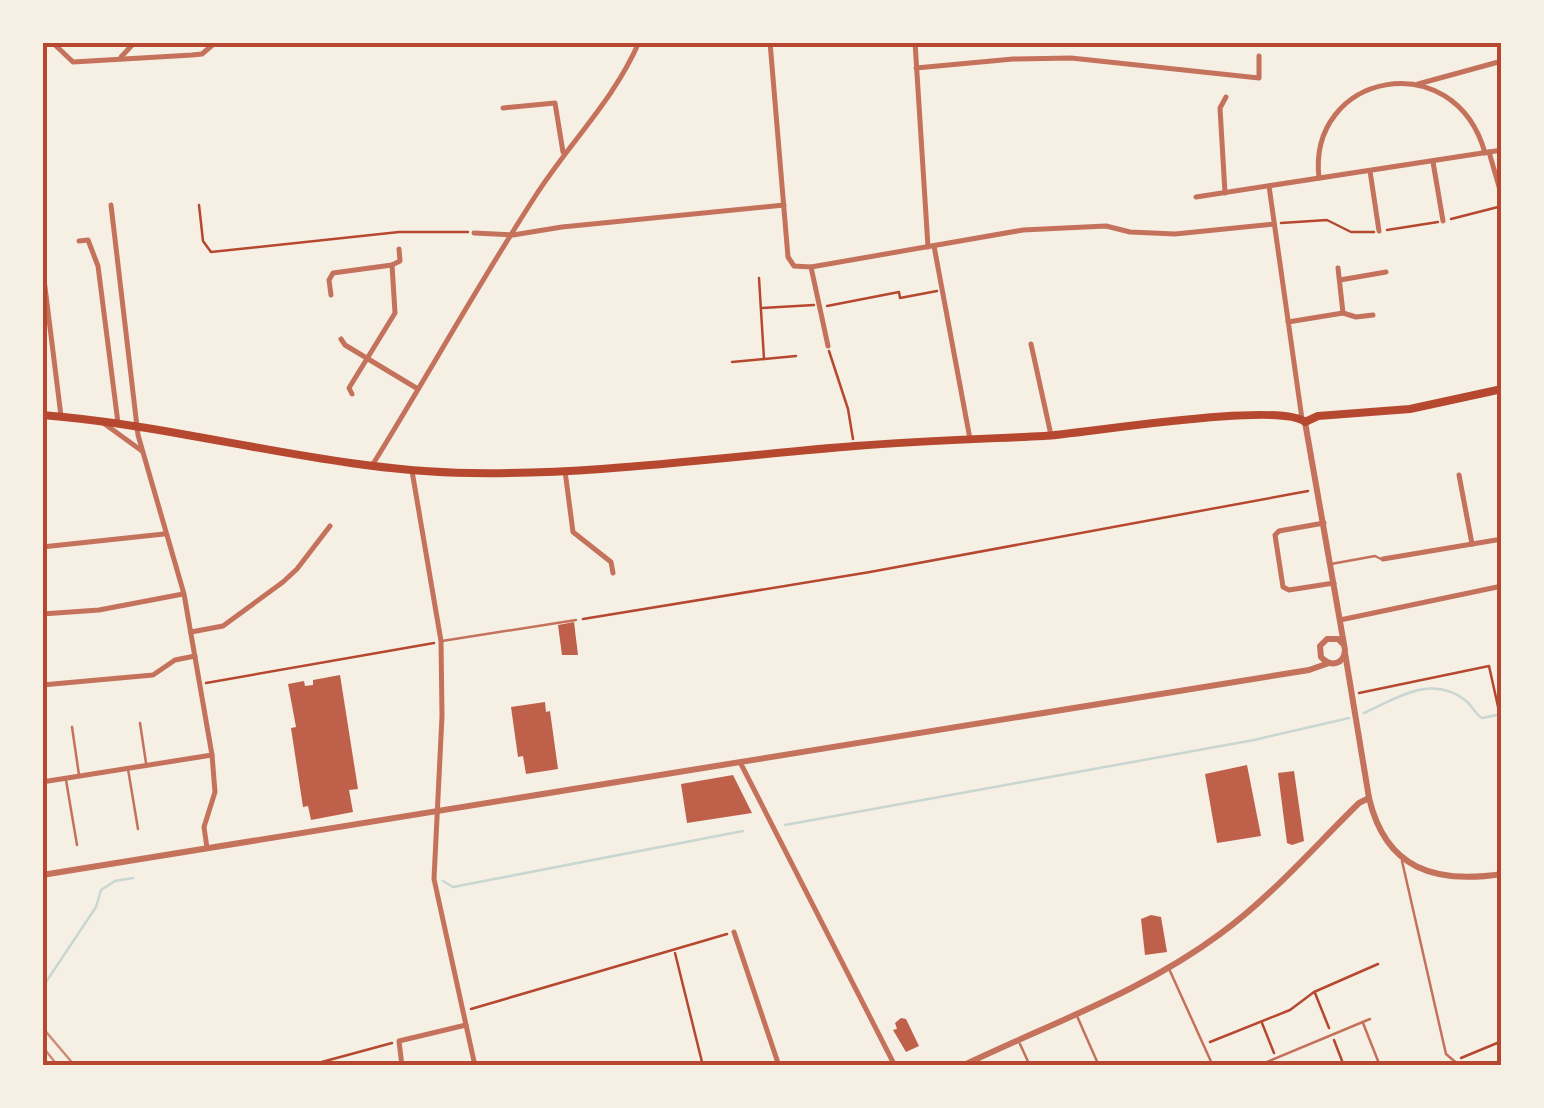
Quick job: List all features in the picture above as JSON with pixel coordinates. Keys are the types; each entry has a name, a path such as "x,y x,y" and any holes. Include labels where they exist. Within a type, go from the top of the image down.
{"main road":[{"path":"42,415 118,422 412,470 469,473 704,462 854,446 1051,435 1220,418 1285,415 1304,421 1318,416 1410,409 1502,389"}],"street":[{"path":"52,42 73,62 202,54 216,42"},
{"path":"119,59 135,42"},
{"path":"373,464 564,154 615,90 638,42"},
{"path":"770,42 790,263 794,266 810,267 1046,228 1106,226 1130,232 1174,234 1274,224"},
{"path":"915,42 931,246 943,290 970,439"},
{"path":"916,68 1071,58 1259,78 1260,56"},
{"path":"1417,84 1502,61"},
{"path":"1451,74 1445,83 1448,95 1476,126 1502,198"},
{"path":"1319,178 1322,141 1340,110 1372,88 1417,84 1448,95"},
{"path":"1225,193 1220,108 1226,97"},
{"path":"503,108 554,103 564,154"},
{"path":"1196,197 1502,150"},
{"path":"1433,162 1443,220"},
{"path":"1370,171 1379,231"},
{"path":"1269,186 1304,421 1319,489 1369,798 1378,824 1400,855 1426,872 1460,879 1502,874"},
{"path":"111,205 142,452 184,594 212,756 215,792 204,827 207,848"},
{"path":"474,232 513,234 784,206"},
{"path":"79,241 92,243 98,266 118,422"},
{"path":"331,295 333,273 392,265 400,261 398,249"},
{"path":"352,394 350,388 397,306 392,265"},
{"path":"810,267 828,346"},
{"path":"1338,268 1342,313"},
{"path":"43,270 61,416"},
{"path":"1340,280 1386,272"},
{"path":"1288,322 1342,313 1356,317 1373,315"},
{"path":"341,339 418,389"},
{"path":"1030,344 1051,435"},
{"path":"100,420 142,452"},
{"path":"412,470 441,641 442,716 434,880 475,1066"},
{"path":"566,471 573,532 610,562 613,573"},
{"path":"1459,476 1472,544"},
{"path":"1324,522 1275,535 1283,587 1288,590 1334,583"},
{"path":"190,632 222,626 283,582 330,526"},
{"path":"42,547 164,534"},
{"path":"1383,559 1500,539 1502,552"},
{"path":"1304,670 1320,653 1321,644 1340,620 1502,586"},
{"path":"42,614 99,610 184,594"},
{"path":"1328,638 1338,639 1345,649"},
{"path":"1339,662 1345,649"},
{"path":"1320,653 1329,663"},
{"path":"42,685 153,675 174,660 195,656"},
{"path":"42,875 1339,662"},
{"path":"1339,662 1350,678"},
{"path":"42,782 212,756"},
{"path":"740,762 895,1066"},
{"path":"962,1066 1169,968 1240,918 1358,803 1369,798"},
{"path":"734,932 780,1066"},
{"path":"402,1066 399,1041 466,1025"}],"lane":[{"path":"1331,564 1375,556 1383,559"},
{"path":"441,641 576,620"},
{"path":"140,723 146,764"},
{"path":"72,727 79,776"},
{"path":"127,768 138,829"},
{"path":"66,778 77,845"},
{"path":"1400,855 1446,1054 1460,1066"},
{"path":"1169,968 1213,1066"},
{"path":"1077,1014 1099,1066"},
{"path":"1257,1066 1370,1019"},
{"path":"1362,1022 1380,1066"},
{"path":"1018,1039 1030,1066"}],"path":[{"path":"199,205 203,241 211,252 399,232 474,232"},
{"path":"1274,224 1327,220 1351,232 1379,231 1502,206"},
{"path":"759,278 764,360"},
{"path":"760,308 899,292 900,298 943,290"},
{"path":"828,346 848,410 854,446"},
{"path":"732,362 796,356"},
{"path":"576,620 870,572 1319,489"},
{"path":"199,684 441,641"},
{"path":"1353,694 1489,666 1499,711"},
{"path":"1500,718 1502,724"},
{"path":"463,1012 734,932"},
{"path":"674,952 703,1066"},
{"path":"1204,1044 1290,1010 1314,992 1378,964"},
{"path":"1314,992 1344,1066"},
{"path":"1262,1022 1276,1058"},
{"path":"307,1066 399,1041"},
{"path":"1456,1060 1502,1042"}],"building":[{"path":"574,622 578,655 562,655 558,625"},
{"path":"340,675 358,789 349,790 353,812 311,820 308,806 303,807 288,684 304,681 305,686 313,685 313,680"},
{"path":"545,702 546,712 550,711 558,769 526,774 523,756 518,757 511,707"},
{"path":"1247,765 1261,836 1217,843 1205,774"},
{"path":"1294,771 1304,841 1292,845 1287,843 1278,773"},
{"path":"733,775 752,813 687,823 681,784"},
{"path":"1161,917 1167,952 1145,955 1141,919"},
{"path":"901,1018 906,1019 919,1046 906,1052 893,1030"}],"waterway":[{"path":"1364,713 1401,695 1440,689 1467,702 1482,718 1502,714"},
{"path":"785,825 1254,740 1349,718"},
{"path":"443,881 453,887 743,831"},
{"path":"42,988 96,907 101,890 115,881 133,878"}],"tram line":[{"path":"42,1027 75,1066"}],"railway":[{"path":"42,1046 58,1066"}]}
